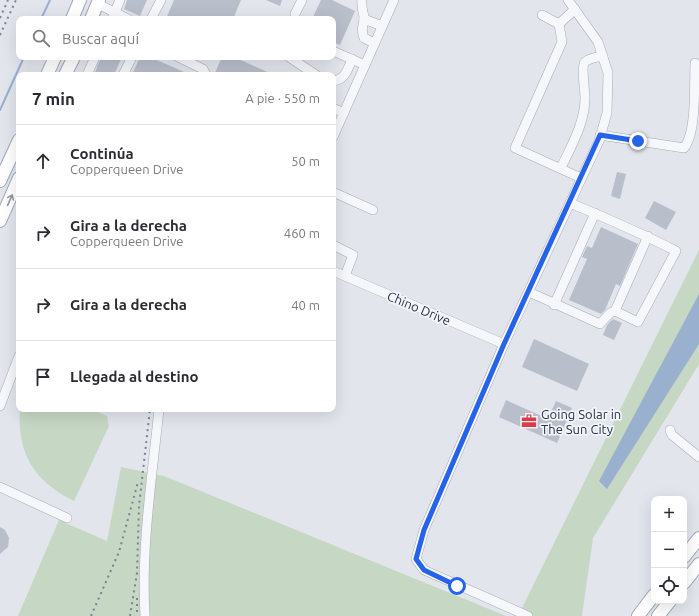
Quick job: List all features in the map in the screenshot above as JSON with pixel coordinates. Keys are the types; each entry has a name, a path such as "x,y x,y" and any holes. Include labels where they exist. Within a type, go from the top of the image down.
{"main road":[{"path":"73,16 80,0"},
{"path":"92,16 98,2"},
{"path":"49,72 54,60"},
{"path":"67,72 73,60"},
{"path":"0,181 16,151"},
{"path":"0,222 16,185"},
{"path":"687,553 699,538"},
{"path":"687,579 699,564"},
{"path":"638,616 651,599"},
{"path":"658,616 668,604"}],"street":[{"path":"98,2 114,16 120,0"},
{"path":"153,16 161,0"},
{"path":"294,14 302,0"},
{"path":"336,130 394,0"},
{"path":"528,616 424,570 416,559 424,530 504,344 600,135 607,113 608,73 603,56 598,42 568,0"},
{"path":"360,1 364,20 361,27 364,38 374,43"},
{"path":"559,24 575,9"},
{"path":"542,15 559,24"},
{"path":"364,20 382,26"},
{"path":"559,24 562,42 515,148 581,178"},
{"path":"336,52 365,65"},
{"path":"561,168 582,118 585,91 583,67 585,62 603,56"},
{"path":"336,81 339,81 344,77 352,59"},
{"path":"88,72 94,60"},
{"path":"124,72 130,60"},
{"path":"184,60 204,69 205,72"},
{"path":"294,60 312,72"},
{"path":"600,135 684,148 688,142 692,122 695,63"},
{"path":"336,109 344,113"},
{"path":"336,195 373,210"},
{"path":"570,203 648,236 676,250 638,322 615,310"},
{"path":"554,305 596,213"},
{"path":"528,292 554,305 600,324 610,313 615,310 648,236"},
{"path":"336,246 353,254 345,276"},
{"name":"Chino Drive","path":"336,272 504,344"},
{"path":"0,406 16,366"},
{"path":"145,616 143,583 147,524 159,412"},
{"path":"670,430 672,436 699,457"},
{"path":"0,487 67,518"}],"green space":[{"path":"699,250 699,364 593,538 582,616 518,616"},
{"path":"20,412 97,412 107,416 109,426 74,501 48,485 31,464 25,453 20,425"},
{"path":"121,467 164,476 506,616 18,616 59,520 107,541"}],"water":[{"path":"699,294 699,344 607,489 599,481"}],"building":[{"path":"127,0 147,0 140,16 124,9"},
{"path":"174,0 241,0 234,16 167,16"},
{"path":"266,0 282,0 280,6"},
{"path":"321,0 332,0 355,11 340,45 336,43 336,16 313,16"},
{"path":"100,60 121,60 115,72 95,72"},
{"path":"139,60 157,60 184,72 133,72"},
{"path":"221,60 241,60 267,72 215,72"},
{"path":"617,172 626,174 620,199 611,196"},
{"path":"654,201 676,212 666,230 645,218"},
{"path":"601,227 638,244 620,286 616,284 605,310 601,314 569,300 587,259 582,257 587,246 592,248"},
{"path":"613,319 622,323 614,340 603,335 607,325"},
{"path":"534,339 589,364 577,391 522,367"},
{"path":"506,400 548,419 556,401 572,408 557,443 499,417"},
{"path":"0,527 5,530 9,538 8,547 0,554"}],"waterway":[{"path":"42,16 50,0"},
{"path":"17,72 23,60"},
{"path":"0,110 16,75"}],"railway":[{"path":"0,18 8,0"},
{"path":"0,35 16,0"},
{"path":"130,616 137,573 139,506 150,412"},
{"path":"91,616 119,552 138,482"},
{"path":"137,598 137,616"}],"place":[{"name":"Going Solar in The Sun City","path":"529,421"}],"route":[{"path":"457,586 424,570 416,559 424,530 504,344 599,141 600,135 638,141"}]}
